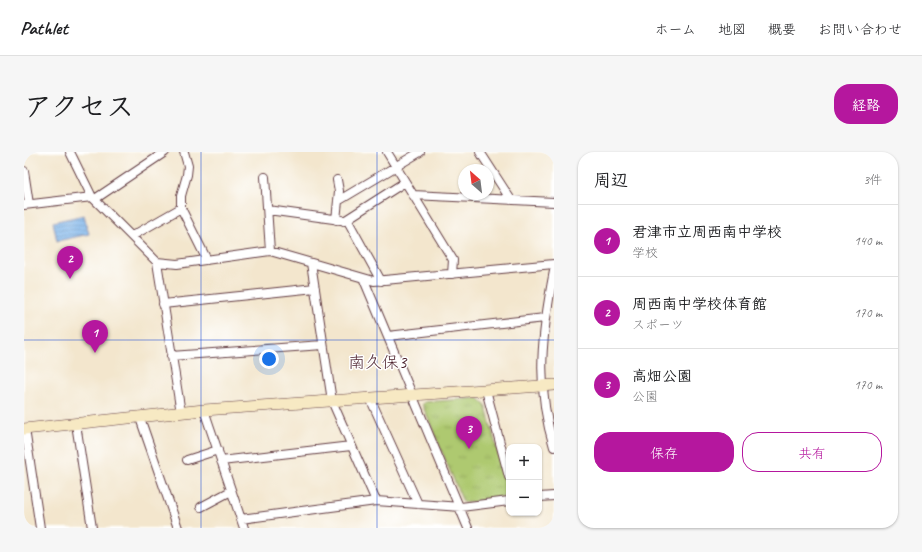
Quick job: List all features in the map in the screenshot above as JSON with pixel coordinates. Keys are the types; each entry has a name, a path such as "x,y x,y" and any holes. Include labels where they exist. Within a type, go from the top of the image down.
{"street":[{"path":"70,152 93,198 157,262 181,413"},
{"path":"24,172 27,205 93,198 165,152"},
{"path":"184,152 188,166 180,208 206,260"},
{"path":"387,152 453,260 452,274"},
{"path":"338,201 420,152"},
{"path":"480,152 511,200"},
{"path":"266,177 270,251"},
{"path":"337,180 340,220"},
{"path":"340,220 405,182"},
{"path":"413,195 554,202"},
{"path":"132,236 180,208"},
{"path":"268,210 348,221 381,281"},
{"path":"157,262 177,264 270,251 364,280 381,281 554,264"},
{"path":"311,263 332,402 376,501"},
{"path":"554,271 545,318 542,346 542,386 546,421 554,447"},
{"path":"364,280 461,507 468,528"},
{"path":"163,304 315,288"},
{"path":"388,336 545,318"},
{"path":"171,356 323,345"},
{"path":"40,528 24,429 140,418 204,410 554,385"},
{"path":"486,390 506,467"},
{"path":"370,398 418,504"},
{"path":"204,410 244,528"},
{"path":"140,418 178,528"},
{"path":"76,424 92,528"},
{"path":"221,461 351,446"},
{"path":"187,460 218,450"},
{"path":"201,507 231,491"},
{"path":"542,497 554,496"},
{"path":"241,519 376,501 461,507 506,501"}],"green space":[{"path":"478,398 485,404 506,483 506,496 466,503 463,502 422,404 425,402"}],"water":[{"path":"84,215 89,234 57,241 53,222"}],"place":[{"name":"周西南中学校体育館","path":"70,279"},
{"name":"君津市立周西南中学校","path":"95,353"},
{"name":"高畑公園","path":"469,449"}],"district":[{"name":"南久保3","path":"377,362"}]}
